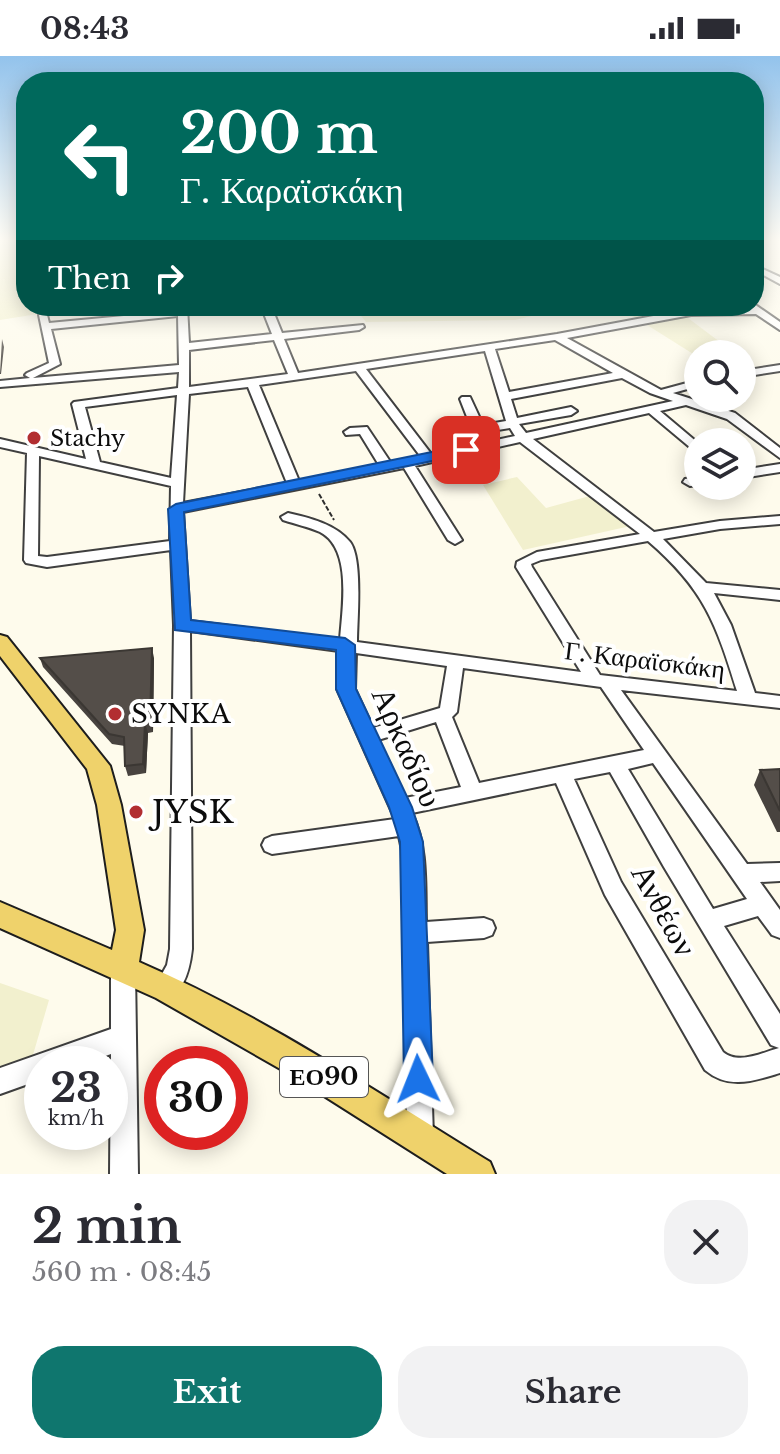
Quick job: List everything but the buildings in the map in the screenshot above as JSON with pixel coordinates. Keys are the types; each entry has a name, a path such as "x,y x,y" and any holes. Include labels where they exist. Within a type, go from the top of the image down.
{"main road":[{"path":"0,642 98,766 109,805 130,930 123,970"},
{"name":"ΕΟ90","path":"0,915 166,988 302,1064 478,1174"}],"street":[{"path":"6,383 55,366 45,322 114,316"},
{"path":"166,988 178,968 181,949 182,625 176,509 185,368 182,316"},
{"path":"271,316 294,376"},
{"path":"94,464 78,404 252,383 557,337 670,316"},
{"path":"184,347 359,327"},
{"path":"557,337 660,393 684,402"},
{"name":"Γ. Καραϊσκάκη","path":"182,625 345,645 602,683 748,699 728,641 702,587 648,536 522,437 513,423 489,346"},
{"path":"358,366 429,459"},
{"path":"6,383 185,368"},
{"path":"756,372 780,368"},
{"path":"506,396 623,374"},
{"path":"252,383 294,485"},
{"path":"660,393 684,387"},
{"path":"466,399 478,429"},
{"path":"176,509 429,459 684,402"},
{"path":"466,450 455,435 571,411"},
{"path":"653,411 684,438"},
{"path":"718,412 731,416 780,454"},
{"path":"350,432 363,430 387,467"},
{"path":"0,443 178,484"},
{"path":"33,450 31,560 47,562 179,544"},
{"path":"407,463 455,540"},
{"path":"756,472 780,468"},
{"path":"288,517 338,536"},
{"path":"780,520 648,536 537,556 524,562 524,567 602,683 658,755 780,928"},
{"name":"Αρκαδίου","path":"338,536 348,556 351,585 345,645 346,689 404,816 413,855 420,1137"},
{"path":"702,587 780,595"},
{"path":"456,661 445,713 472,789"},
{"path":"748,699 780,702"},
{"path":"366,737 445,713"},
{"path":"272,845 404,816 472,789 658,755"},
{"path":"615,764 780,1036"},
{"name":"Ανθέων","path":"562,774 620,900 723,1071 733,1073 780,1060"},
{"path":"742,873 780,872"},
{"path":"708,921 764,904"},
{"path":"414,933 484,928"},
{"path":"123,970 124,1174"},
{"path":"99,1046 122,1038"},
{"path":"0,1081 24,1072"}],"path":[{"path":"312,482 334,520 338,536"}],"shaded area":[{"path":"0,290 16,290 16,316 25,316 0,320"},
{"path":"361,316 532,316 515,320 366,322"},
{"path":"633,316 685,316 717,340 684,340 684,348"},
{"path":"517,477 546,508 597,494 635,525 523,550 483,485"},
{"path":"0,983 49,1000 36,1046 24,1046 24,1073 0,1081"}],"place":[{"name":"Stachy","path":"34,438"},
{"name":"SYNKA","path":"115,714"},
{"name":"JYSK","path":"136,812"}],"route":[{"path":"418,1079 412,842 400,807 346,689 345,645 182,625 176,509 466,450"}]}
